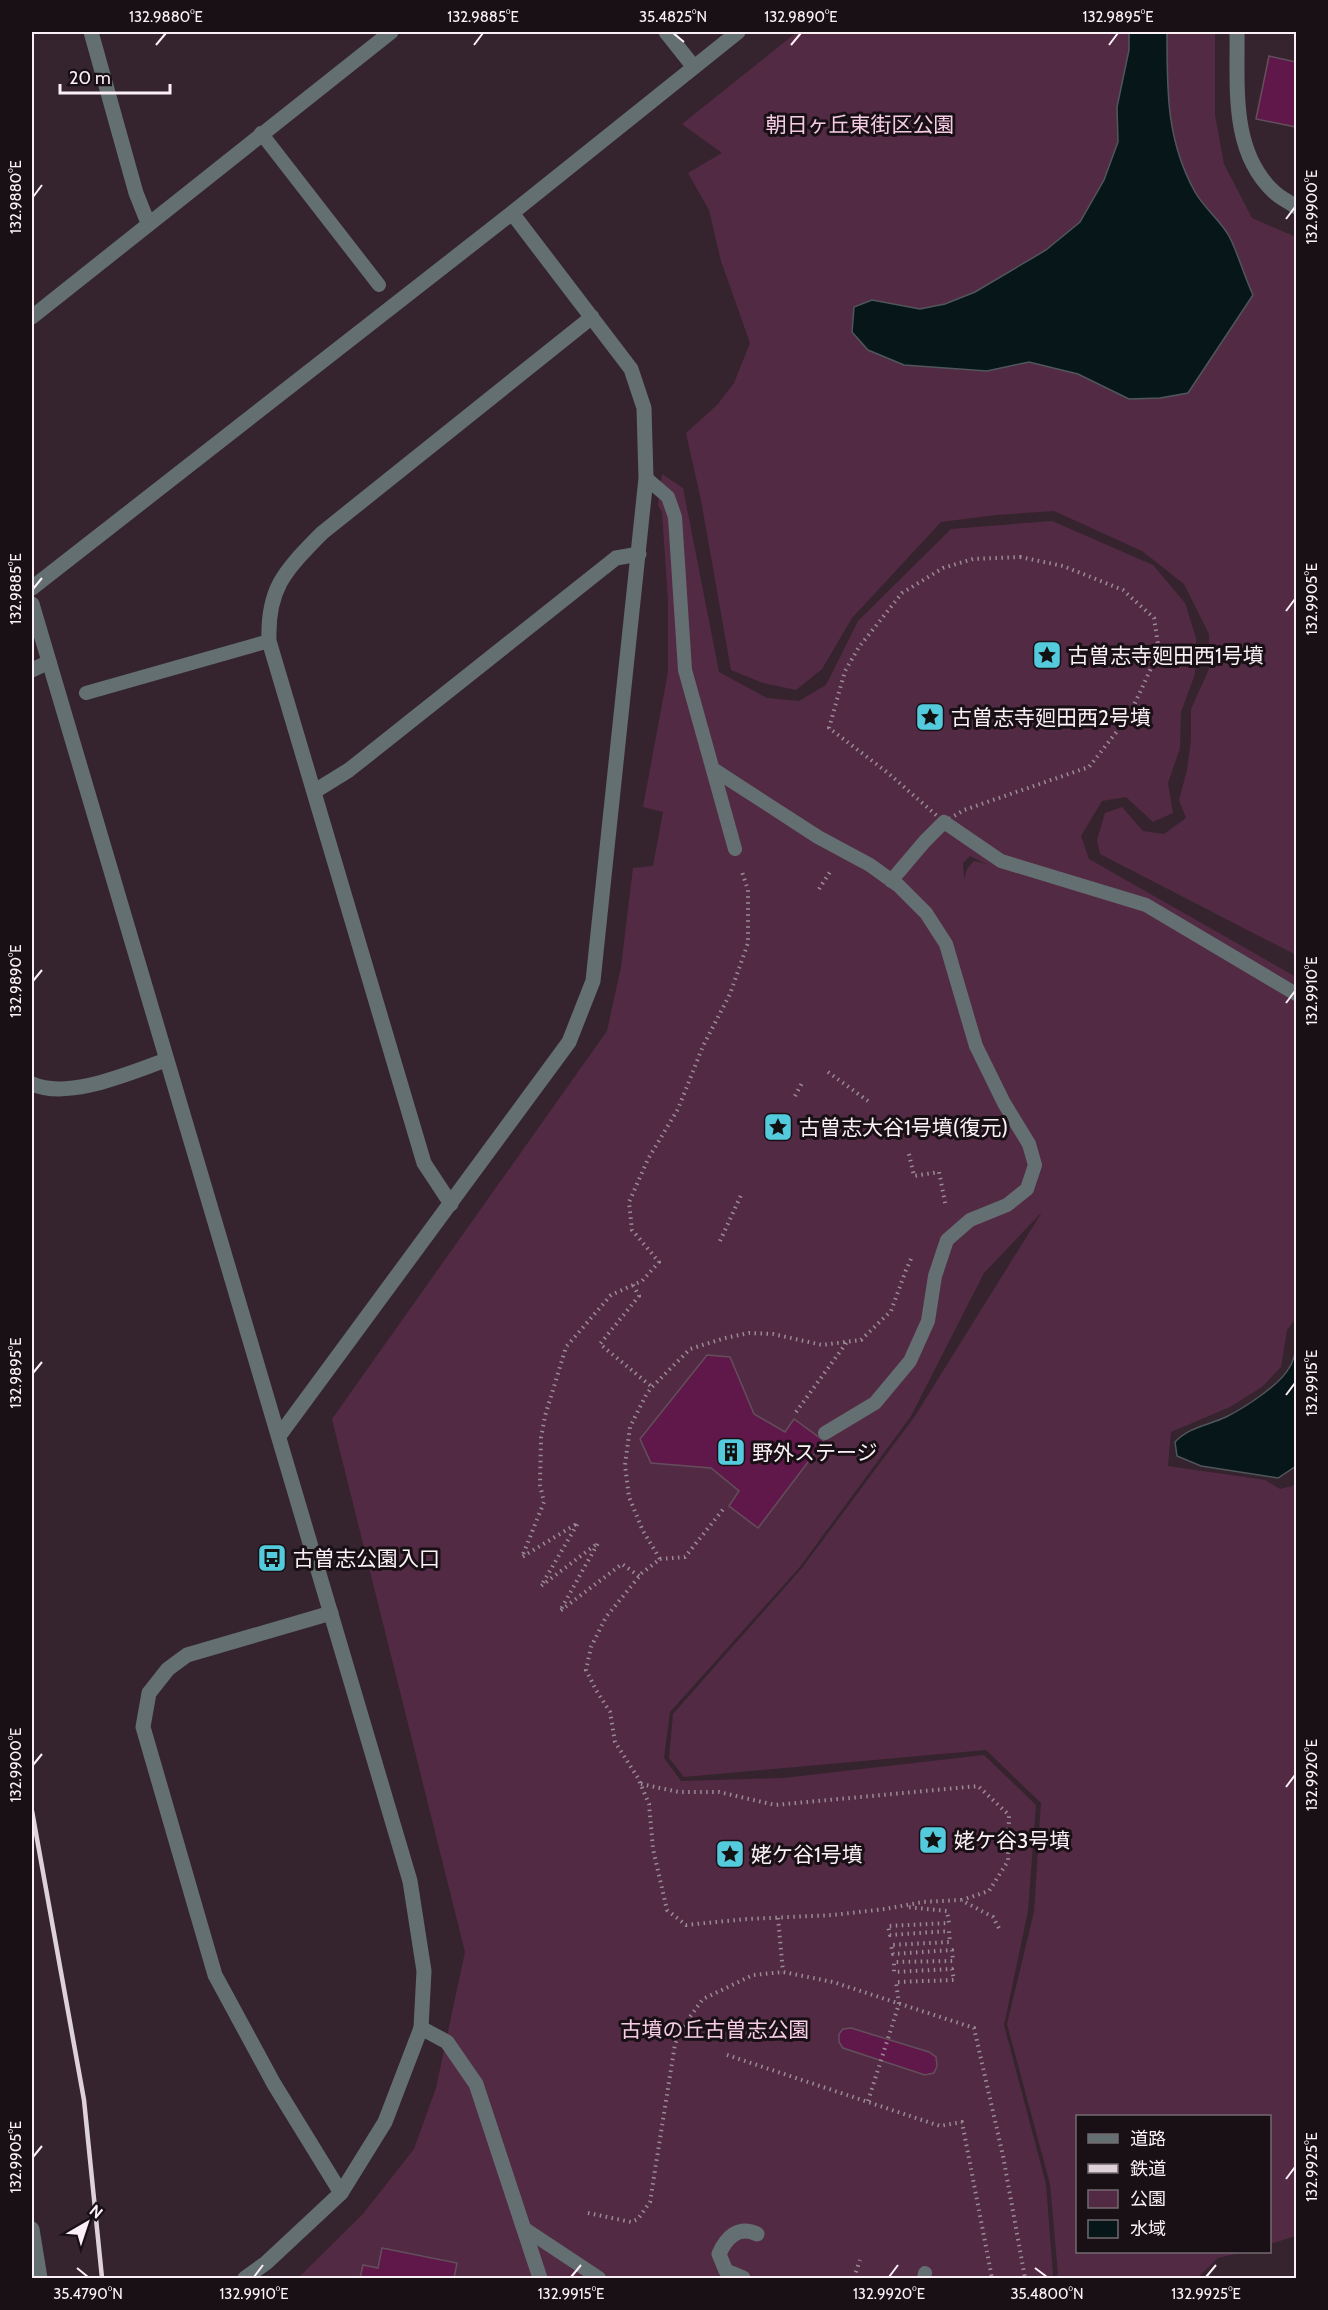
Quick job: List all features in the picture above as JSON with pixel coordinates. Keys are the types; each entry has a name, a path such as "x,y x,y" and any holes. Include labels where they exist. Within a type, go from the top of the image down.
{"street":[{"path":"91,32 136,193 148,223"},
{"path":"32,316 390,32"},
{"path":"666,32 693,66"},
{"path":"32,588 512,213 738,32"},
{"path":"1237,32 1238,114 1244,144 1257,171 1273,192 1296,207"},
{"path":"279,1436 569,1042 593,981 646,478 644,408 631,369 512,213"},
{"path":"451,1204 424,1163 269,641 268,618 281,580 292,564 322,533 592,317"},
{"path":"315,791 349,770 616,558 639,554"},
{"path":"32,604 410,1881 424,1971 421,2028 385,2122 341,2193 266,2263 245,2278"},
{"path":"32,670 48,662"},
{"path":"32,1084 44,1089 93,1085 166,1060"},
{"path":"331,1614 187,1655 168,1669 149,1693 143,1727 215,1975 274,2084 341,2193"},
{"path":"421,2028 447,2042 476,2084 540,2278"},
{"path":"32,2229 40,2278"},
{"path":"743,2278 726,2271 719,2254 727,2238 734,2234 746,2231 757,2234"}],"lane":[{"path":"261,133 379,285"},
{"path":"646,478 668,497 675,518 685,670 735,849"},
{"path":"87,693 269,641"},
{"path":"712,769 818,837 870,865 899,886 926,913 946,945 976,1046 1004,1103 1029,1144 1035,1165 1028,1189 1007,1205 970,1220 947,1240 935,1276 928,1321 910,1361 874,1403 825,1433"},
{"path":"891,881 944,822 1001,861 1146,905 1296,994"},
{"path":"525,2229 599,2278"}],"path":[{"path":"1020,556 1063,566 1124,590 1154,618 1159,651 1129,716 1112,739 1089,767 964,810 944,822 888,773 829,728 845,671 859,647 902,593 943,568 973,559 1020,556"},
{"path":"639,1576 622,1564 560,1611 598,1543 541,1586 578,1523 522,1557 544,1502 540,1485 541,1438 545,1416 566,1347 611,1295 642,1281 659,1262 632,1230 629,1202 648,1159 678,1109 703,1046 730,994 748,943 748,890 735,849"},
{"path":"828,1072 868,1101"},
{"path":"795,1096 802,1083"},
{"path":"909,1154 914,1176 939,1172 945,1203"},
{"path":"720,1241 742,1193"},
{"path":"660,1559 643,1531 629,1497 625,1465 630,1427 652,1387 690,1349 725,1338 748,1334 773,1334 822,1345 861,1340 891,1311 906,1270 916,1251"},
{"path":"633,1285 639,1296 600,1344 652,1387"},
{"path":"796,1412 847,1342"},
{"path":"641,1784 679,1792 719,1792 775,1805 978,1786 1009,1815 1008,1861 989,1891 961,1900 923,1902 833,1915 747,1919 686,1925 667,1910 653,1849 649,1804 641,1784 615,1742 610,1712 586,1670 591,1647 606,1617 639,1576 660,1559 685,1557 725,1507"},
{"path":"961,1900 993,1917 1000,1930"},
{"path":"868,2101 899,2004 896,1982 954,1980 952,1969 894,1972 894,1962 953,1961 952,1950 892,1954 891,1945 950,1942 949,1931 890,1935 888,1926 949,1923 947,1911 903,1906"},
{"path":"778,1918 783,1972"},
{"path":"588,2213 631,2222 638,2219 650,2202 675,2044 683,2026 703,1999 753,1975 783,1972 833,1982 974,2028 1003,2156 1025,2278"},
{"path":"726,2055 940,2126 962,2122 992,2278"},
{"path":"854,2278 860,2260"}],"green space":[{"name":"朝日ヶ丘東街区公園","path":"797,32 1215,32 1215,115 1224,164 1252,218 1296,237 1296,955 1100,854 1097,840 1105,813 1122,807 1143,831 1164,834 1186,818 1179,800 1187,770 1191,740 1191,709 1209,669 1209,634 1184,584 1142,551 1054,511 941,522 852,618 822,669 796,690 763,683 731,670 701,500 686,433 717,405 734,383 750,343 721,261 709,210 688,173 722,153 682,124"},
{"name":"古墳の丘古曽志公園","path":"662,474 683,488 719,672 767,698 799,701 826,685 858,621 951,529 1052,521 1153,565 1185,603 1196,638 1195,674 1181,712 1180,748 1168,783 1173,813 1153,822 1126,797 1102,801 1081,836 1089,859 1296,977 1296,1318 1287,1330 1281,1367 1262,1387 1230,1407 1171,1432 1168,1466 1265,1480 1280,1489 1296,1486 1296,2236 1271,2244 1271,2115 1076,2115 1076,2253 1239,2253 1218,2258 1197,2278 1055,2278 1058,2274 1050,2184 1007,2024 1034,1912 1041,1803 986,1750 684,1777 669,1758 673,1714 802,1568 915,1416 1042,1212 984,1273 911,1416 799,1568 670,1712 664,1758 681,1781 783,1778 984,1755 1036,1805 1028,1911 1004,2025 1046,2184 1053,2275 1050,2278 298,2278 363,2214 414,2149 436,2088 465,1952 332,1419 607,1031 621,967 633,868 653,866 663,812 643,807 668,672 668,601 662,512 658,505","holes":["970,856 986,864 974,861 967,869 964,879 963,863"]}],"water":[{"path":"1129,32 1167,32 1168,94 1178,153 1195,192 1229,236 1253,295 1188,393 1160,398 1129,399 1078,374 1029,362 987,371 904,365 868,350 852,332 854,307 872,300 920,309 945,304 975,292 1046,250 1080,222 1104,180 1118,142 1117,107 1129,50"},
{"path":"1296,1350 1296,1466 1278,1478 1201,1466 1177,1456 1175,1442 1181,1437 1242,1408 1278,1382 1292,1364"}],"building":[{"path":"1269,56 1296,62 1296,127 1256,119"},
{"name":"野外ステージ","path":"707,1355 730,1357 754,1414 785,1432 794,1419 824,1441 758,1528 729,1506 739,1491 711,1468 651,1463 640,1439"},
{"path":"851,2028 929,2052 936,2057 937,2066 934,2073 925,2075 843,2048 839,2042 839,2034 843,2029"},
{"path":"382,2248 457,2263 454,2278 360,2278 363,2265 378,2268"}],"railway":[{"path":"32,1811 84,2100 102,2278"}],"place":[{"name":"古曽志寺廻田西1号墳","path":"1047,655"},
{"name":"古曽志寺廻田西2号墳","path":"930,717"},
{"name":"古曽志大谷1号墳(復元)","path":"778,1127"},
{"name":"野外ステージ","path":"731,1452"},
{"name":"古曽志公園入口","path":"272,1558"},
{"name":"姥ケ谷3号墳","path":"933,1840"},
{"name":"姥ケ谷1号墳","path":"730,1854"}]}
